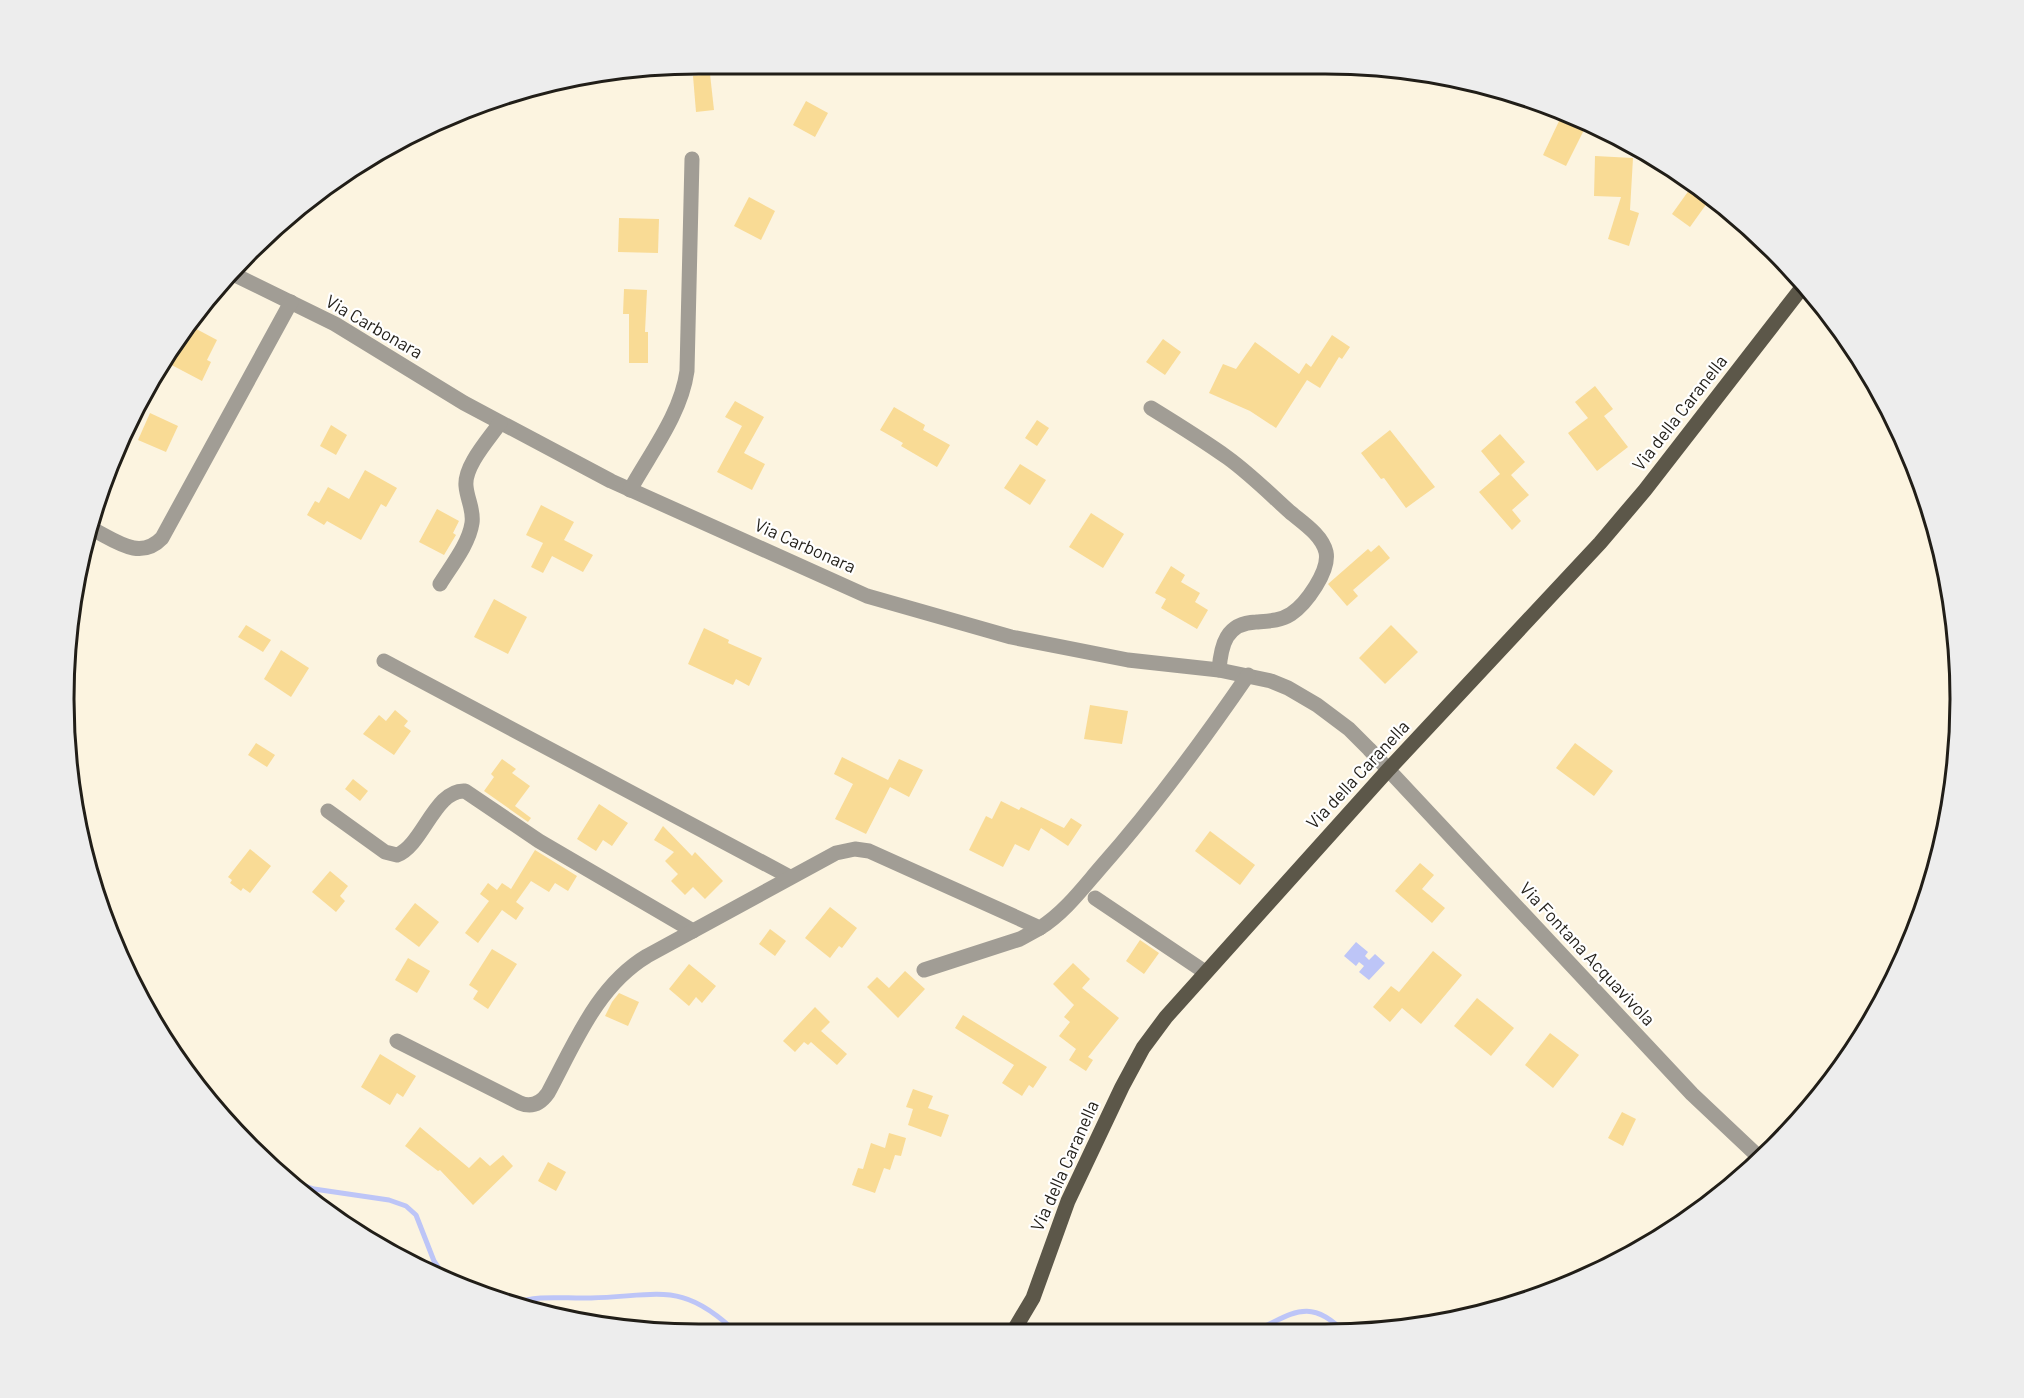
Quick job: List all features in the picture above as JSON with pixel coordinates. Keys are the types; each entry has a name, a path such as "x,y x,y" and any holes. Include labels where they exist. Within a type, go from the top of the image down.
{"main road":[{"name":"Via della Caranella","path":"1018,1324 1033,1298 1068,1201 1131,1069 1150,1037 1205,972 1388,770 1615,526 1799,292"}],"street":[{"path":"630,490 678,404 685,384 692,159"},
{"name":"Via Carbonara","path":"239,276 360,338 464,403 630,490 867,596 1011,637 1128,660 1248,675 1279,684 1317,705 1354,734 1388,770"},
{"path":"97,531 139,549 152,548 162,538 291,302"},
{"path":"1151,408 1237,465 1311,530 1325,550 1327,559 1325,568 1314,589 1301,606 1292,614 1279,620 1252,622 1228,634 1221,646 1219,670"},
{"path":"440,584 471,528 472,513 466,488 466,476 500,423"},
{"path":"384,661 790,877"},
{"path":"924,970 1012,941 1040,928 1063,910 1149,812 1248,675"},
{"name":"Via Fontana Acquavivola","path":"1388,770 1692,1094 1754,1153"},
{"path":"328,811 385,852 397,855 408,848 448,796 459,790 465,791 539,841 693,931"},
{"path":"397,1041 527,1106 542,1101 599,1000 614,981 640,960 841,851 862,849 1040,928"},
{"path":"1095,898 1205,972"}],"water":[{"path":"1356,942 1368,952 1365,956 1369,960 1375,954 1385,963 1369,980 1359,972 1364,966 1359,962 1356,966 1344,956"}],"building":[{"path":"710,74 714,110 696,112 693,76"},
{"path":"806,101 828,113 815,137 793,125"},
{"path":"1560,119 1584,130 1566,166 1543,155"},
{"path":"1595,156 1633,158 1630,210 1639,213 1629,246 1608,239 1621,197 1594,196"},
{"path":"1689,190 1707,204 1690,227 1672,214"},
{"path":"749,197 775,211 761,240 734,226"},
{"path":"619,218 659,219 658,253 618,252"},
{"path":"624,289 647,290 645,332 648,332 648,363 629,363 629,314 623,314"},
{"path":"195,328 217,340 207,360 211,362 202,381 171,364"},
{"path":"1332,335 1350,347 1342,359 1339,357 1320,388 1307,380 1276,428 1250,411 1209,393 1223,364 1236,369 1255,342 1299,374 1306,363 1311,367"},
{"path":"1163,339 1181,352 1165,375 1146,362"},
{"path":"1595,386 1613,409 1604,416 1628,447 1597,471 1568,433 1588,418 1575,402"},
{"path":"735,401 764,417 744,453 765,464 752,490 717,472 742,426 725,417"},
{"path":"894,407 925,425 923,430 950,445 937,467 901,446 903,443 880,430"},
{"path":"150,413 178,426 166,452 138,440"},
{"path":"1037,420 1049,428 1037,446 1025,438"},
{"path":"331,425 347,435 336,455 320,446"},
{"path":"1390,430 1435,487 1406,508 1384,478 1381,479 1361,453"},
{"path":"1500,434 1525,462 1511,475 1529,495 1512,510 1521,521 1512,530 1479,492 1500,474 1481,451"},
{"path":"1020,464 1046,480 1030,505 1004,488"},
{"path":"365,470 397,488 386,507 381,504 361,540 327,521 324,525 307,515 315,501 319,503 328,487 349,499"},
{"path":"541,505 574,522 564,540 593,555 583,572 552,556 543,573 531,567 543,543 526,535"},
{"path":"437,509 459,521 453,533 456,535 444,555 419,542"},
{"path":"1091,513 1124,534 1103,568 1069,547"},
{"path":"1379,545 1390,558 1353,590 1358,596 1347,606 1328,584 1368,549 1371,552"},
{"path":"1171,566 1185,575 1181,582 1200,593 1195,602 1208,610 1197,629 1161,608 1166,599 1155,593"},
{"path":"494,599 527,617 508,654 474,637"},
{"path":"246,625 271,640 263,652 238,637"},
{"path":"1391,625 1418,652 1385,684 1359,658"},
{"path":"704,628 729,640 728,643 762,658 749,686 736,679 733,685 688,664"},
{"path":"281,650 309,668 291,697 264,679"},
{"path":"1090,705 1128,711 1122,744 1084,739"},
{"path":"395,710 408,721 404,726 411,731 394,755 363,734 379,715 386,721"},
{"path":"256,743 275,755 267,767 248,755"},
{"path":"1575,743 1613,771 1594,796 1556,768"},
{"path":"842,757 888,780 899,759 923,770 909,797 890,787 866,834 835,819 853,784 834,774"},
{"path":"502,759 516,769 512,773 530,786 515,806 531,818 528,822 484,791 494,777 491,774"},
{"path":"353,779 368,791 360,801 345,789"},
{"path":"1001,801 1019,810 1021,807 1064,828 1071,818 1082,825 1068,846 1041,828 1029,851 1015,844 1003,867 969,850 986,816 992,819"},
{"path":"599,804 628,823 612,846 603,840 596,851 577,839"},
{"path":"663,826 692,856 695,852 723,881 705,899 693,887 685,895 671,881 678,874 665,861 674,852 654,840"},
{"path":"1210,831 1255,865 1240,885 1195,851"},
{"path":"250,849 271,866 250,893 243,888 241,891 230,883 232,880 228,877"},
{"path":"535,850 577,876 568,891 555,883 549,892 531,881 516,902 524,908 516,920 502,910 478,943 465,933 489,901 480,894 488,883 497,890 502,883 511,889"},
{"path":"1420,863 1434,875 1422,889 1445,908 1432,923 1395,891"},
{"path":"330,871 348,886 340,896 345,901 336,912 312,892"},
{"path":"415,903 439,922 419,947 395,929"},
{"path":"830,907 857,928 842,948 839,946 830,958 805,938"},
{"path":"770,929 786,941 775,956 759,944"},
{"path":"1140,940 1159,953 1144,974 1126,961"},
{"path":"492,949 517,964 488,1009 473,999 478,991 469,985"},
{"path":"1433,951 1462,975 1421,1024 1402,1008 1390,1022 1373,1007 1391,986 1399,992"},
{"path":"408,958 430,971 417,993 395,980"},
{"path":"1073,963 1090,979 1082,988 1119,1018 1088,1057 1093,1060 1086,1071 1069,1060 1076,1049 1059,1036 1070,1022 1064,1017 1074,1005 1053,984"},
{"path":"689,964 716,986 702,1003 696,997 689,1006 669,989"},
{"path":"905,971 925,989 898,1018 867,987 877,977 889,988"},
{"path":"619,993 639,1002 628,1026 605,1016"},
{"path":"1477,998 1514,1028 1491,1056 1454,1026"},
{"path":"815,1007 830,1022 821,1031 847,1054 837,1065 811,1042 808,1045 804,1042 795,1052 783,1041"},
{"path":"963,1015 1047,1067 1033,1088 1029,1085 1022,1096 1002,1083 1014,1065 955,1028"},
{"path":"1550,1033 1579,1055 1553,1088 1525,1065"},
{"path":"380,1054 416,1076 403,1097 397,1093 390,1105 361,1087"},
{"path":"913,1089 933,1096 928,1108 949,1115 941,1137 908,1125 913,1109 906,1107"},
{"path":"1622,1112 1636,1119 1623,1146 1608,1138"},
{"path":"420,1127 469,1168 480,1157 490,1166 503,1155 513,1166 473,1205 440,1170 438,1171 405,1146"},
{"path":"889,1133 906,1138 901,1156 895,1155 890,1170 884,1168 875,1193 852,1185 858,1168 863,1169 871,1143 885,1148"},
{"path":"548,1162 566,1172 556,1191 538,1181"}],"waterway":[{"path":"309,1187 389,1200 406,1206 416,1215 438,1267"},
{"path":"528,1300 670,1295 702,1306 726,1324"},
{"path":"1269,1324 1294,1313 1306,1311 1318,1313 1335,1324"}]}
